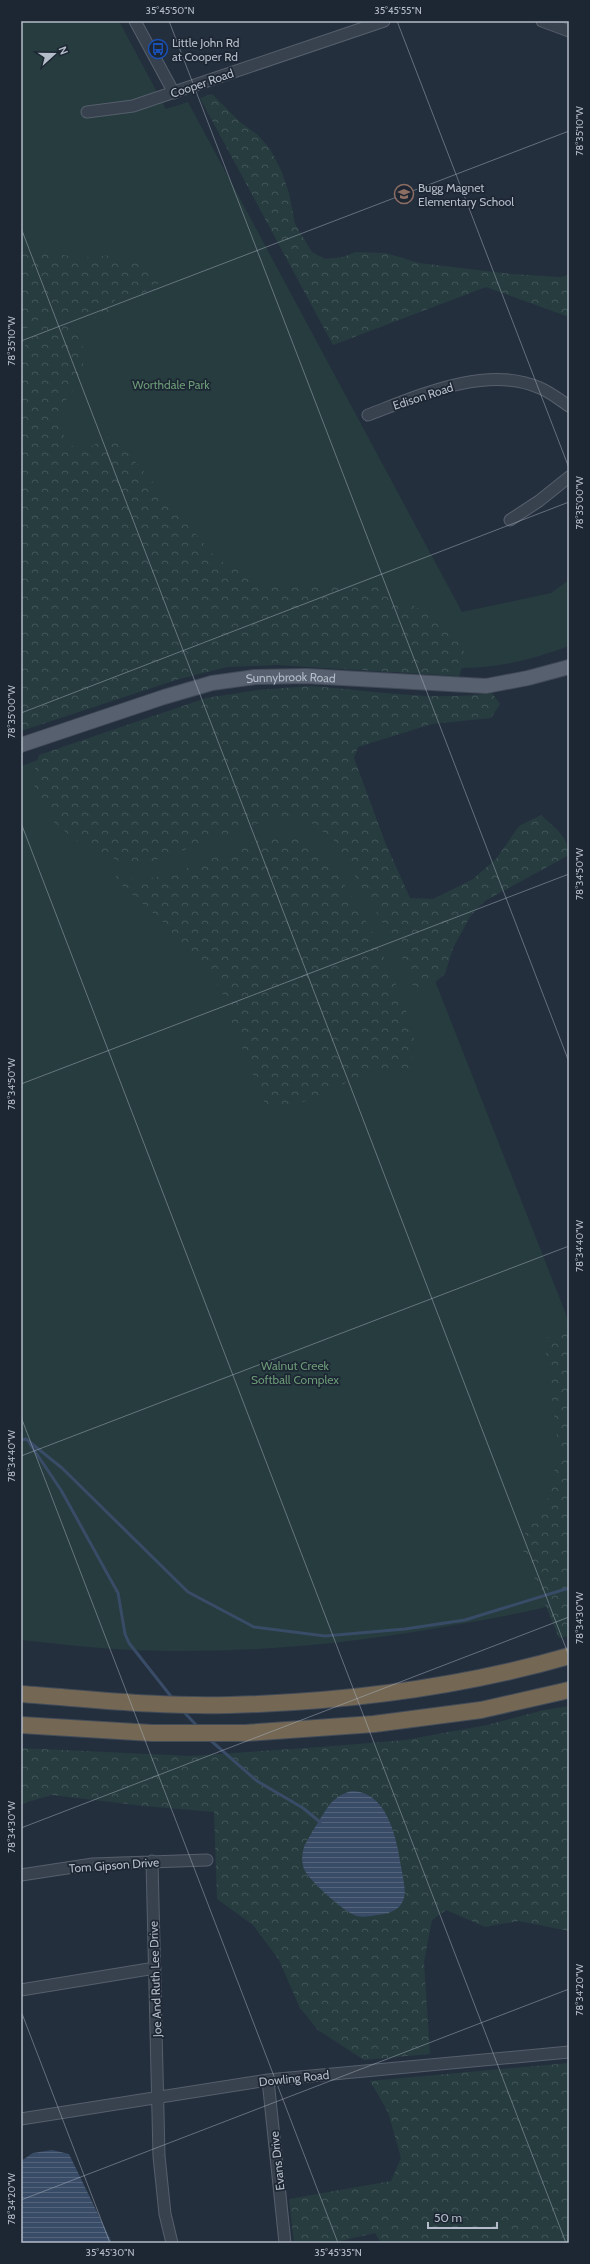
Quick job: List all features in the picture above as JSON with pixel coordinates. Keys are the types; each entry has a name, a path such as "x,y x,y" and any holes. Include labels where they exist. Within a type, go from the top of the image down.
{"highway":[{"path":"21,1694 119,1702 228,1705 319,1700 393,1694 538,1665 569,1656"},
{"path":"21,1725 152,1733 276,1731 374,1724 481,1710 569,1690"}],"main road":[{"name":"Sunnybrook Road","path":"21,746 127,709 212,683 255,677 306,676 486,686 528,678 569,667"}],"street":[{"path":"135,21 174,93"},
{"name":"Cooper Road","path":"87,112 133,106 384,21"},
{"path":"542,21 569,31"},
{"name":"Edison Road","path":"368,415 439,389 474,382 509,380 540,388 569,406"},
{"path":"510,520 539,501 569,478"},
{"name":"Tom Gipson Drive","path":"21,1875 93,1864 207,1860"},
{"name":"Joe And Ruth Lee Drive","path":"152,1861 159,2156 165,2214 172,2243"},
{"path":"21,1990 155,1968"},
{"name":"Dowling Road","path":"21,2119 268,2080 569,2052"},
{"name":"Evans Drive","path":"268,2080 285,2243"}],"green space":[{"name":"Worthdale Park","path":"21,21 119,21 166,109 188,102 462,612 551,593 569,580 569,646 513,663 485,667 455,668 21,480"},
{"path":"212,94 240,122 258,135 270,149 281,170 289,193 295,224 312,252 325,259 343,257 356,252 386,253 419,263 512,274 560,277 569,275 569,317 486,287 333,345 200,98"},
{"path":"21,248 81,258 113,255 159,272 162,281 140,296 117,295 108,318 92,317 68,312 55,313 37,321 21,333"},
{"path":"67,322 82,336 84,378 68,396 58,417 65,439 80,453 107,437 124,448 216,558 256,581 291,588 330,582 374,586 447,623 466,655 459,676 277,665 227,667 176,680 21,731 21,360 25,345 45,325"},
{"path":"309,686 424,696 492,693 500,704 491,718 432,724 358,747 354,758 385,842 410,898 433,899 473,879 496,859 519,826 541,815 560,832 566,843 569,855 485,901 471,915 453,948 445,974 417,997 400,952 333,839 306,819 278,817 153,861 119,861 79,842 55,824 40,801 32,779 39,755 206,698 258,690"},
{"name":"Walnut Creek Softball Complex","path":"100,737 341,741 569,1322 569,1601 514,1614 417,1631 374,1638 288,1647 244,1650 157,1651 102,1648 21,1640 21,766"},
{"path":"274,834 299,834 319,848 347,888 373,933 404,1002 415,1042 409,1075 395,1072 380,1072 364,1076 304,1102 290,1106 265,1104 232,1023 221,989 162,921 114,879 116,876 141,880 172,874"},
{"path":"569,1328 569,1636 559,1638 519,1541 546,1506 559,1451 544,1339"},
{"path":"569,1706 569,1931 519,1921 485,1927 446,1910 432,1920 424,1962 430,2054 364,2060 318,2030 300,2008 279,1960 253,1925 217,1899 214,1812 144,1806 52,1795 21,1804 21,1748 190,1756 321,1747 405,1740 487,1725 544,1710"},
{"path":"569,2063 569,2243 381,2243 375,2233 332,2243 294,2243 289,2199 391,2181 401,2158 388,2112 370,2081"}],"water":[{"path":"352,1791 365,1793 375,1800 383,1809 394,1833 400,1859 405,1894 400,1906 387,1913 364,1917 352,1914 337,1903 308,1876 303,1865 302,1859 304,1847 321,1817 331,1803 343,1794"},
{"path":"52,2150 69,2154 112,2243 21,2243 21,2161 33,2153"}],"waterway":[{"path":"21,1440 26,1439 62,1468 188,1592 254,1627 325,1636 405,1629 465,1620 569,1588"},
{"path":"30,1444 61,1490 118,1593 125,1634 129,1643 173,1699"},
{"path":"183,1711 198,1727"},
{"path":"209,1739 257,1781 303,1808 320,1822"}],"place":[{"name":"Little John Rd at Cooper Rd","path":"158,49"},
{"name":"Bugg Magnet Elementary School","path":"404,194"}]}
